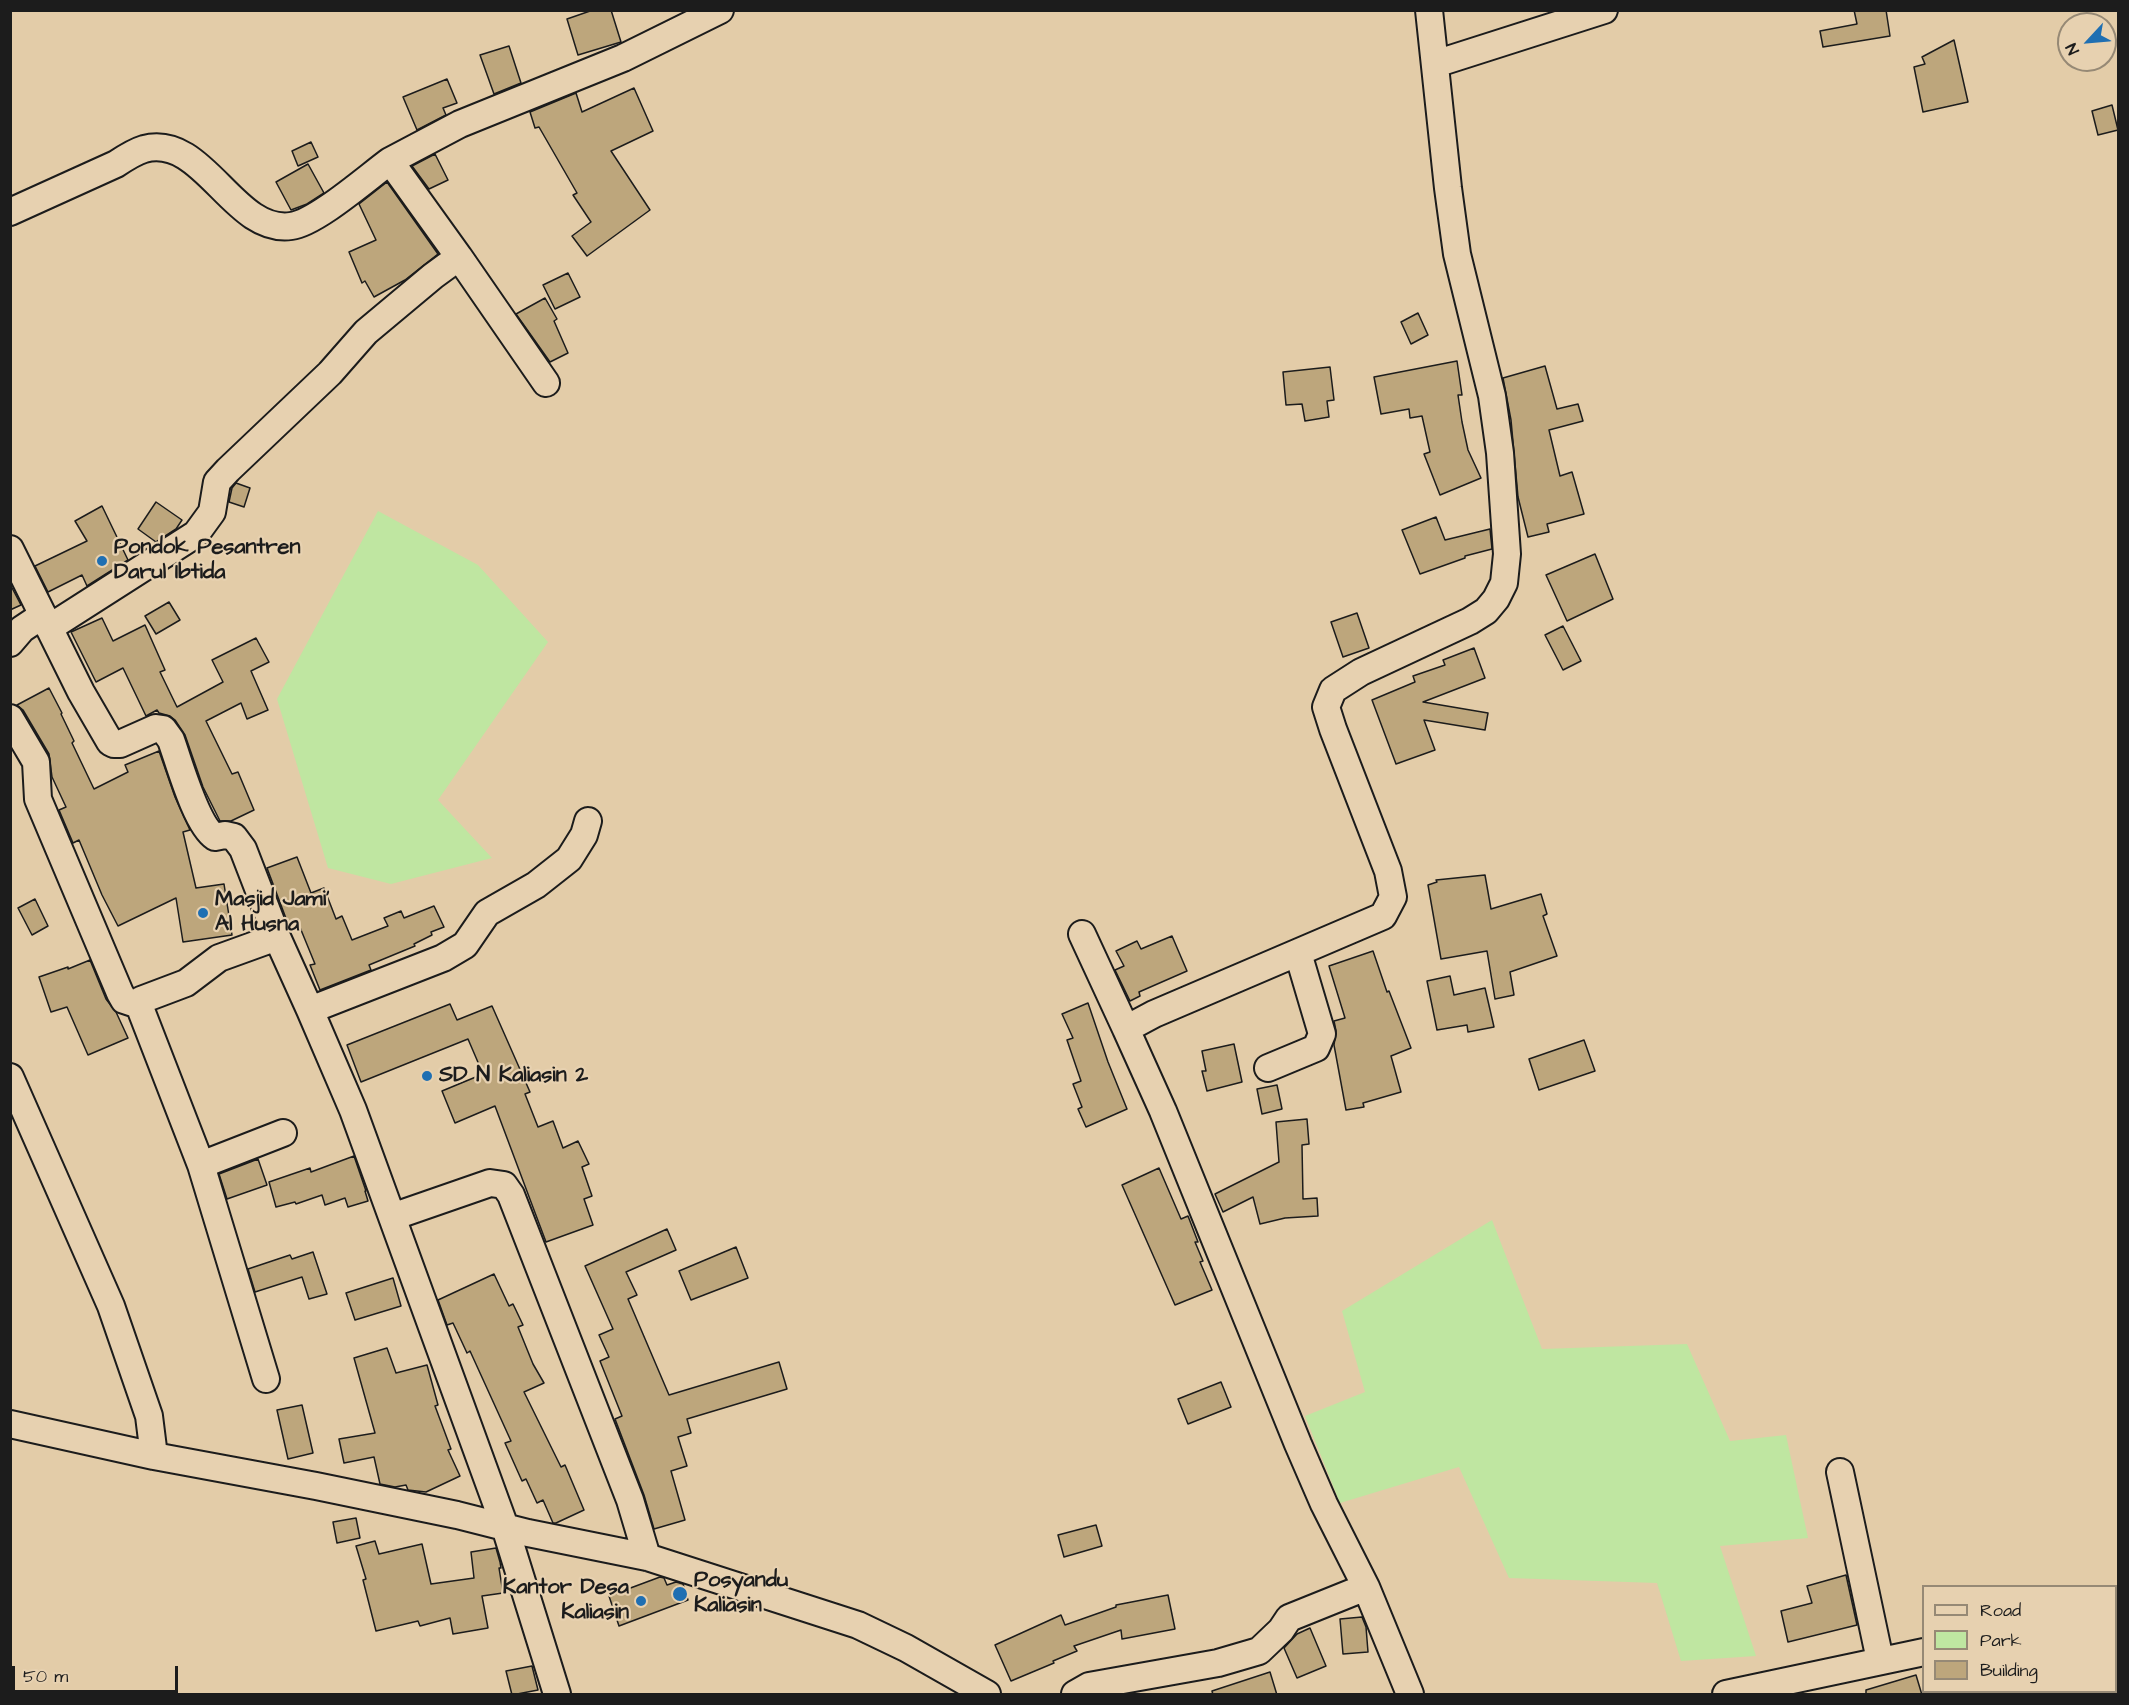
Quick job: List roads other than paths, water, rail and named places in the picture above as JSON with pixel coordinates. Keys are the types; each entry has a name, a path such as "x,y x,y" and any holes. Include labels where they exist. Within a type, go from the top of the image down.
{"street":[{"path":"10,212 138,152 165,148 184,155 263,222 278,226 293,226 321,212 390,161 460,124 623,58 720,10"},
{"path":"1126,1029 1154,1014 1383,916 1393,897 1388,871 1326,707 1333,690 1361,672 1470,621 1486,610 1496,599 1504,583 1507,554 1500,453 1492,396 1457,255 1429,10"},
{"path":"1435,64 1604,10"},
{"path":"390,161 546,383"},
{"path":"10,643 22,629 46,622 196,534 212,512 217,482 228,470 330,373 366,332 459,257"},
{"path":"10,549 81,692 110,742 120,744 156,728 163,729 171,740 200,820 208,833 214,837 225,835 234,837 243,849 277,937 353,1110 506,1527 557,1695"},
{"path":"10,718 36,762 38,799 120,993 124,1000 139,1005"},
{"path":"310,1010 443,958 465,945 487,913 536,885 569,859 584,836 588,821"},
{"path":"1082,934 1163,1112 1307,1464 1366,1587 1410,1695"},
{"path":"266,1379 201,1165 139,1005 141,1000 186,983 219,958 277,937"},
{"path":"1268,1068 1316,1048 1322,1034 1298,953"},
{"path":"10,1077 111,1306 149,1416 154,1456"},
{"path":"201,1165 283,1133"},
{"path":"392,1217 490,1183 504,1185 511,1195 630,1500 647,1557"},
{"path":"10,1424 154,1456 457,1515 528,1533 647,1557 858,1625 906,1648 987,1695"},
{"path":"1840,1472 1880,1660"},
{"path":"1075,1695 1089,1686 1218,1663 1259,1651 1281,1630 1289,1618 1366,1587"},
{"path":"1726,1695 1814,1686 1880,1660 1922,1652"}],"place":[{"name":"Pondok Pesantren Darul Ibtida","path":"102,561"},
{"name":"Masjid Jami' Al Husna","path":"203,913"},
{"name":"SD N Kaliasin 2","path":"427,1076"},
{"name":"Posyandu Kaliasin","path":"680,1594"},
{"name":"Kantor Desa Kaliasin","path":"641,1601"}]}
